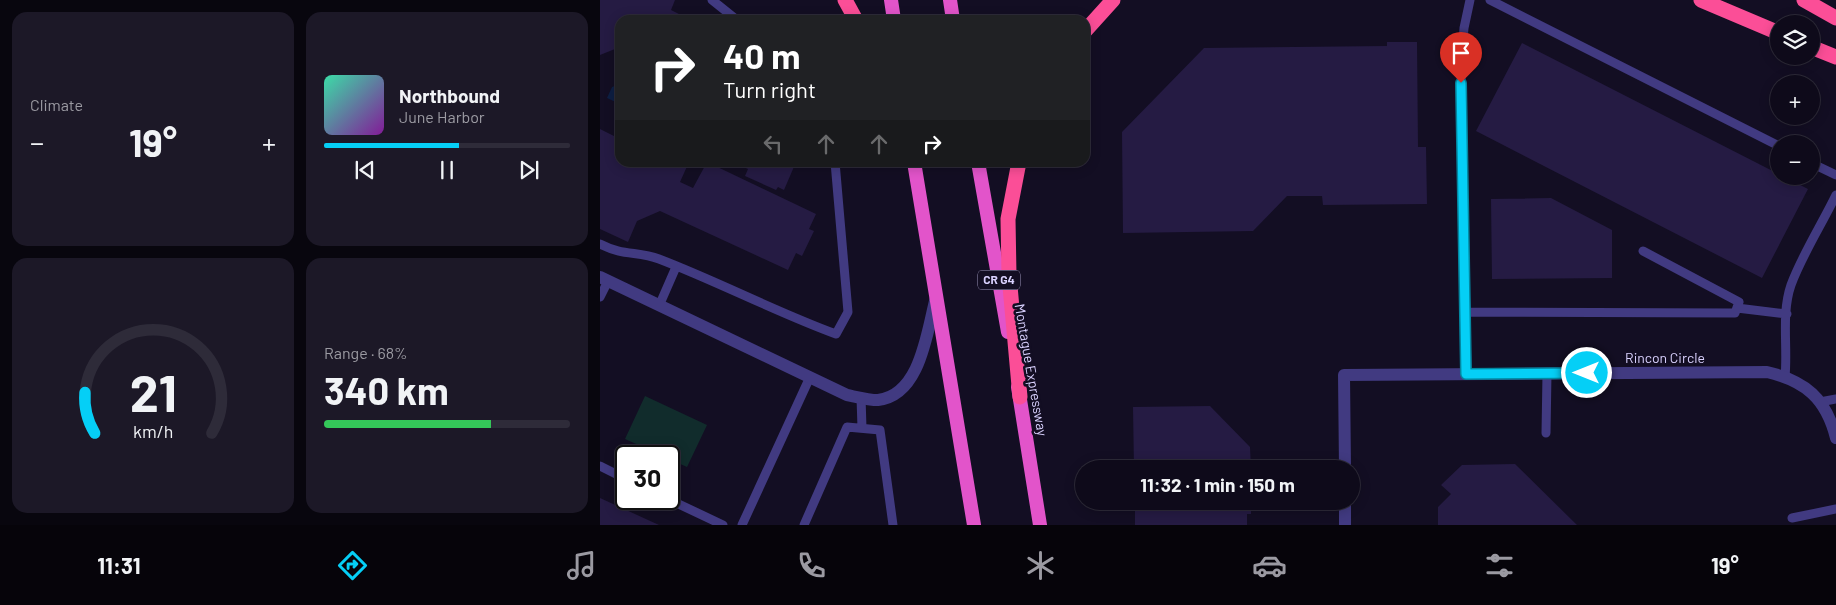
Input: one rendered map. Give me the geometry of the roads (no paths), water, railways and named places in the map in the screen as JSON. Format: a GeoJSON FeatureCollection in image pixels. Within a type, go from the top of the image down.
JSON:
{"type":"FeatureCollection","features":[{"type":"Feature","properties":{"kind":"highway"},"geometry":{"type":"LineString","coordinates":[[845,0],[853,15]]}},
{"type":"Feature","properties":{"kind":"highway"},"geometry":{"type":"LineString","coordinates":[[891,0],[893,15]]}},
{"type":"Feature","properties":{"kind":"highway"},"geometry":{"type":"LineString","coordinates":[[950,0],[952,15]]}},
{"type":"Feature","properties":{"kind":"highway"},"geometry":{"type":"LineString","coordinates":[[1090,25],[1113,0]]}},
{"type":"Feature","properties":{"kind":"highway"},"geometry":{"type":"LineString","coordinates":[[1700,0],[1770,29]]}},
{"type":"Feature","properties":{"kind":"highway"},"geometry":{"type":"LineString","coordinates":[[1804,0],[1836,18]]}},
{"type":"Feature","properties":{"kind":"highway"},"geometry":{"type":"LineString","coordinates":[[1820,51],[1836,57]]}},
{"type":"Feature","properties":{"kind":"highway"},"geometry":{"type":"LineString","coordinates":[[915,167],[974,525]]}},
{"type":"Feature","properties":{"kind":"highway","name":"Montague Expressway"},"geometry":{"type":"LineString","coordinates":[[979,167],[1020,397],[1040,525]]}},
{"type":"Feature","properties":{"kind":"highway"},"geometry":{"type":"LineString","coordinates":[[1018,167],[1008,228],[1009,275],[1020,397]]}},
{"type":"Feature","properties":{"kind":"street"},"geometry":{"type":"LineString","coordinates":[[604,279],[847,395],[878,400],[901,392],[916,370],[937,292]]}},
{"type":"Feature","properties":{"kind":"street","name":"Rincon Circle"},"geometry":{"type":"LineString","coordinates":[[1345,460],[1344,376],[1767,372],[1785,377],[1813,393],[1832,423],[1836,438]]}},
{"type":"Feature","properties":{"kind":"street"},"geometry":{"type":"LineString","coordinates":[[1345,510],[1346,525]]}},
{"type":"Feature","properties":{"kind":"lane"},"geometry":{"type":"LineString","coordinates":[[712,0],[731,15]]}},
{"type":"Feature","properties":{"kind":"lane"},"geometry":{"type":"LineString","coordinates":[[1466,374],[1461,64],[1464,28],[1470,0]]}},
{"type":"Feature","properties":{"kind":"lane"},"geometry":{"type":"LineString","coordinates":[[1490,0],[1770,141]]}},
{"type":"Feature","properties":{"kind":"lane"},"geometry":{"type":"LineString","coordinates":[[600,244],[616,252],[657,258],[790,317],[836,334],[848,312],[835,167]]}},
{"type":"Feature","properties":{"kind":"lane"},"geometry":{"type":"LineString","coordinates":[[1820,167],[1836,175]]}},
{"type":"Feature","properties":{"kind":"lane"},"geometry":{"type":"LineString","coordinates":[[1785,377],[1787,357],[1784,336],[1791,286],[1836,195]]}},
{"type":"Feature","properties":{"kind":"lane"},"geometry":{"type":"LineString","coordinates":[[1465,312],[1735,313],[1739,302],[1643,251]]}},
{"type":"Feature","properties":{"kind":"lane"},"geometry":{"type":"LineString","coordinates":[[659,306],[676,267]]}},
{"type":"Feature","properties":{"kind":"lane"},"geometry":{"type":"LineString","coordinates":[[600,297],[604,279]]}},
{"type":"Feature","properties":{"kind":"lane"},"geometry":{"type":"LineString","coordinates":[[1737,308],[1787,314]]}},
{"type":"Feature","properties":{"kind":"lane"},"geometry":{"type":"LineString","coordinates":[[1546,433],[1547,374]]}},
{"type":"Feature","properties":{"kind":"lane"},"geometry":{"type":"LineString","coordinates":[[742,525],[810,377]]}},
{"type":"Feature","properties":{"kind":"lane"},"geometry":{"type":"LineString","coordinates":[[862,397],[862,428]]}},
{"type":"Feature","properties":{"kind":"lane"},"geometry":{"type":"LineString","coordinates":[[1820,402],[1836,399]]}},
{"type":"Feature","properties":{"kind":"lane"},"geometry":{"type":"LineString","coordinates":[[804,525],[847,427],[880,430],[893,525]]}},
{"type":"Feature","properties":{"kind":"lane"},"geometry":{"type":"LineString","coordinates":[[600,466],[615,474]]}},
{"type":"Feature","properties":{"kind":"lane"},"geometry":{"type":"LineString","coordinates":[[680,505],[723,525]]}},
{"type":"Feature","properties":{"kind":"lane"},"geometry":{"type":"LineString","coordinates":[[1792,518],[1836,509]]}},
{"type":"Feature","properties":{"kind":"water"},"geometry":{"type":"Polygon","coordinates":[[[615,86],[615,102],[607,98],[612,87],[615,86]]]}}]}
